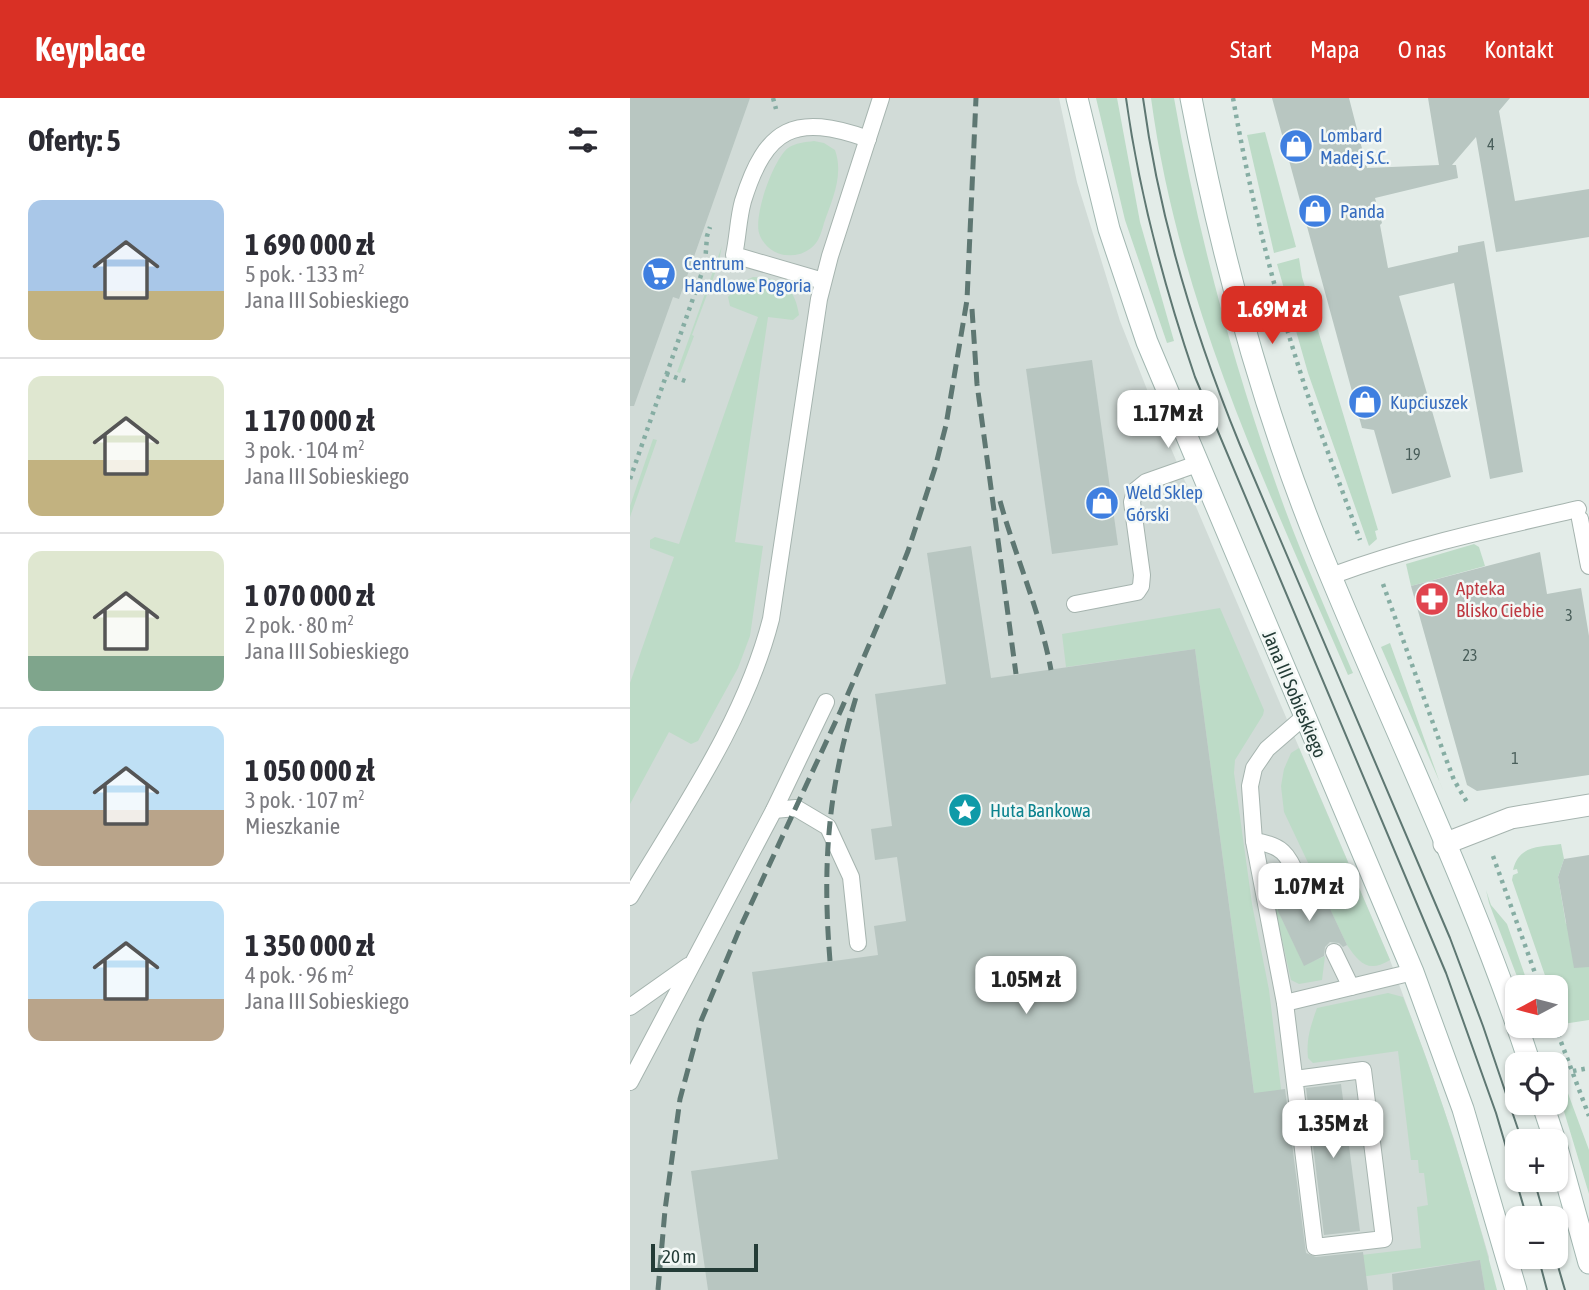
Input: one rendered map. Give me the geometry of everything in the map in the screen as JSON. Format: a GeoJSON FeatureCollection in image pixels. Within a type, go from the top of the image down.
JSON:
{"type":"FeatureCollection","features":[{"type":"Feature","properties":{"kind":"main road","name":"Jana III Sobieskiego"},"geometry":{"type":"LineString","coordinates":[[1077,98],[1091,163],[1127,286],[1157,370],[1413,972],[1463,1109],[1516,1290]]}},
{"type":"Feature","properties":{"kind":"main road"},"geometry":{"type":"LineString","coordinates":[[1192,98],[1220,234],[1252,351],[1286,457],[1331,576],[1485,942],[1526,1052]]}},
{"type":"Feature","properties":{"kind":"main road"},"geometry":{"type":"LineString","coordinates":[[1444,844],[1511,818],[1589,805]]}},
{"type":"Feature","properties":{"kind":"main road"},"geometry":{"type":"LineString","coordinates":[[1568,1188],[1589,1263]]}},
{"type":"Feature","properties":{"kind":"lane"},"geometry":{"type":"LineString","coordinates":[[630,897],[714,755],[749,687],[762,655],[771,619],[811,341],[823,281],[881,98]]}},
{"type":"Feature","properties":{"kind":"lane"},"geometry":{"type":"LineString","coordinates":[[823,281],[734,255],[743,203],[759,160],[773,140],[788,132],[820,126],[841,129],[868,139]]}},
{"type":"Feature","properties":{"kind":"lane"},"geometry":{"type":"LineString","coordinates":[[1075,604],[1137,592],[1141,586],[1142,575],[1132,502],[1135,491],[1146,482],[1197,464]]}},
{"type":"Feature","properties":{"kind":"lane"},"geometry":{"type":"LineString","coordinates":[[1331,576],[1450,538],[1579,514],[1589,566]]}},
{"type":"Feature","properties":{"kind":"lane"},"geometry":{"type":"LineString","coordinates":[[630,1082],[774,810],[826,702]]}},
{"type":"Feature","properties":{"kind":"lane"},"geometry":{"type":"LineString","coordinates":[[1295,1079],[1363,1070],[1384,1239],[1315,1247],[1285,1003],[1254,841],[1250,786],[1254,768],[1267,748],[1305,716]]}},
{"type":"Feature","properties":{"kind":"lane"},"geometry":{"type":"LineString","coordinates":[[774,810],[796,808],[828,827],[851,877],[858,943]]}},
{"type":"Feature","properties":{"kind":"lane"},"geometry":{"type":"LineString","coordinates":[[1254,841],[1271,844],[1283,850],[1302,886]]}},
{"type":"Feature","properties":{"kind":"lane"},"geometry":{"type":"LineString","coordinates":[[1334,952],[1351,988]]}},
{"type":"Feature","properties":{"kind":"lane"},"geometry":{"type":"LineString","coordinates":[[630,1007],[691,964]]}},
{"type":"Feature","properties":{"kind":"lane"},"geometry":{"type":"LineString","coordinates":[[1285,1003],[1413,972]]}},
{"type":"Feature","properties":{"kind":"path"},"geometry":{"type":"LineString","coordinates":[[773,98],[776,108]]}},
{"type":"Feature","properties":{"kind":"path"},"geometry":{"type":"LineString","coordinates":[[1233,98],[1254,202],[1299,369],[1362,544],[1375,560],[1454,780],[1468,805]]}},
{"type":"Feature","properties":{"kind":"path"},"geometry":{"type":"LineString","coordinates":[[630,479],[705,264],[707,236]]}},
{"type":"Feature","properties":{"kind":"path"},"geometry":{"type":"LineString","coordinates":[[666,374],[688,382]]}},
{"type":"Feature","properties":{"kind":"path"},"geometry":{"type":"LineString","coordinates":[[1493,856],[1536,975]]}},
{"type":"Feature","properties":{"kind":"path"},"geometry":{"type":"LineString","coordinates":[[1560,1038],[1589,1116]]}},
{"type":"Feature","properties":{"kind":"path"},"geometry":{"type":"LineString","coordinates":[[1572,1071],[1589,1068]]}},
{"type":"Feature","properties":{"kind":"shaded area"},"geometry":{"type":"Polygon","coordinates":[[[630,98],[1059,98],[1077,182],[1120,321],[1161,425],[1390,960],[1427,1060],[1489,1257],[1485,1290],[630,1290],[630,98]]]}},
{"type":"Feature","properties":{"kind":"green space"},"geometry":{"type":"Polygon","coordinates":[[[1096,98],[1117,98],[1140,222],[1174,341],[1167,343],[1125,220],[1096,98]]]}},
{"type":"Feature","properties":{"kind":"green space"},"geometry":{"type":"Polygon","coordinates":[[[1151,98],[1174,98],[1193,197],[1245,391],[1294,534],[1353,673],[1348,675],[1257,464],[1204,321],[1182,249],[1164,174],[1151,98]]]}},
{"type":"Feature","properties":{"kind":"green space"},"geometry":{"type":"Polygon","coordinates":[[[1265,132],[1296,247],[1274,253],[1247,135],[1265,132]]]}},
{"type":"Feature","properties":{"kind":"green space"},"geometry":{"type":"Polygon","coordinates":[[[814,141],[824,143],[835,150],[838,169],[836,187],[816,243],[801,253],[784,255],[769,248],[759,233],[762,201],[782,154],[794,145],[814,141]]]}},
{"type":"Feature","properties":{"kind":"green space"},"geometry":{"type":"Polygon","coordinates":[[[722,246],[718,265],[692,335],[694,336],[680,373],[677,372],[722,246]]]}},
{"type":"Feature","properties":{"kind":"green space"},"geometry":{"type":"Polygon","coordinates":[[[1299,258],[1302,277],[1378,530],[1375,531],[1377,539],[1369,546],[1308,373],[1277,264],[1299,258]]]}},
{"type":"Feature","properties":{"kind":"green space"},"geometry":{"type":"Polygon","coordinates":[[[753,277],[771,279],[785,286],[794,297],[799,315],[793,320],[768,317],[735,542],[763,546],[750,636],[738,668],[698,741],[691,744],[669,732],[630,804],[630,683],[674,557],[650,548],[650,540],[655,537],[679,544],[758,317],[730,306],[728,297],[740,283],[753,277]]]}},
{"type":"Feature","properties":{"kind":"green space"},"geometry":{"type":"Polygon","coordinates":[[[653,439],[657,440],[630,517],[630,506],[653,439]]]}},
{"type":"Feature","properties":{"kind":"green space"},"geometry":{"type":"Polygon","coordinates":[[[1474,544],[1479,547],[1485,566],[1411,586],[1406,564],[1474,544]]]}},
{"type":"Feature","properties":{"kind":"green space"},"geometry":{"type":"Polygon","coordinates":[[[1220,608],[1264,710],[1235,760],[1234,773],[1252,904],[1269,990],[1302,1262],[1421,1248],[1417,1207],[1428,1205],[1424,1173],[1419,1173],[1418,1160],[1411,1160],[1398,1051],[1313,1063],[1308,1058],[1308,1038],[1317,1008],[1388,993],[1403,997],[1417,1033],[1454,1142],[1497,1290],[1485,1290],[1480,1260],[1283,1288],[1195,649],[1066,667],[1062,634],[1220,608]]]}},
{"type":"Feature","properties":{"kind":"green space"},"geometry":{"type":"Polygon","coordinates":[[[1390,643],[1440,782],[1381,647],[1390,643]]]}},
{"type":"Feature","properties":{"kind":"green space"},"geometry":{"type":"Polygon","coordinates":[[[1299,748],[1390,960],[1382,964],[1370,966],[1361,962],[1347,945],[1284,812],[1281,786],[1284,769],[1291,753],[1299,748]]]}},
{"type":"Feature","properties":{"kind":"green space"},"geometry":{"type":"Polygon","coordinates":[[[1561,844],[1564,859],[1558,877],[1566,924],[1589,920],[1589,1020],[1568,1023],[1568,975],[1545,975],[1512,880],[1513,875],[1518,873],[1517,869],[1513,870],[1520,856],[1538,847],[1561,844]]]}},
{"type":"Feature","properties":{"kind":"green space"},"geometry":{"type":"Polygon","coordinates":[[[1486,890],[1491,905],[1507,924],[1525,975],[1516,975],[1489,903],[1486,890]]]}},
{"type":"Feature","properties":{"kind":"green space"},"geometry":{"type":"Polygon","coordinates":[[[1273,900],[1304,965],[1325,956],[1322,980],[1299,984],[1291,980],[1273,900]]]}},
{"type":"Feature","properties":{"kind":"green space"},"geometry":{"type":"Polygon","coordinates":[[[1568,1093],[1589,1150],[1589,1194],[1565,1115],[1568,1115],[1568,1093]]]}},
{"type":"Feature","properties":{"kind":"building","name":"Centrum Handlowe Pogoria"},"geometry":{"type":"Polygon","coordinates":[[[630,98],[750,98],[679,299],[673,297],[634,406],[630,406],[630,98]]]}},
{"type":"Feature","properties":{"kind":"building"},"geometry":{"type":"Polygon","coordinates":[[[1272,98],[1349,98],[1367,168],[1439,165],[1428,98],[1510,98],[1499,111],[1515,201],[1589,189],[1589,237],[1496,252],[1476,137],[1452,165],[1456,165],[1458,178],[1375,198],[1382,223],[1380,225],[1388,268],[1458,252],[1458,246],[1484,241],[1523,472],[1490,479],[1454,283],[1399,296],[1451,477],[1392,494],[1374,430],[1362,428],[1272,98]]]}},
{"type":"Feature","properties":{"kind":"building"},"geometry":{"type":"Polygon","coordinates":[[[1092,360],[1118,545],[1052,554],[1026,369],[1092,360]]]}},
{"type":"Feature","properties":{"kind":"building"},"geometry":{"type":"Polygon","coordinates":[[[971,546],[991,678],[1195,649],[1254,1093],[1285,1089],[1306,1253],[1316,1257],[1363,1252],[1368,1290],[708,1290],[691,1171],[778,1159],[752,972],[878,955],[874,926],[906,921],[897,857],[875,860],[871,829],[892,826],[875,694],[946,684],[927,553],[971,546]]]}},
{"type":"Feature","properties":{"kind":"building"},"geometry":{"type":"Polygon","coordinates":[[[1540,552],[1547,594],[1581,588],[1589,636],[1589,775],[1477,791],[1467,785],[1411,586],[1540,552]]]}},
{"type":"Feature","properties":{"kind":"building"},"geometry":{"type":"Polygon","coordinates":[[[1589,855],[1589,967],[1574,968],[1558,877],[1564,859],[1589,855]]]}},
{"type":"Feature","properties":{"kind":"building"},"geometry":{"type":"Polygon","coordinates":[[[1316,879],[1347,945],[1343,947],[1339,943],[1330,942],[1325,947],[1324,956],[1304,966],[1278,911],[1276,898],[1293,891],[1297,895],[1306,896],[1316,879]]]}},
{"type":"Feature","properties":{"kind":"building"},"geometry":{"type":"Polygon","coordinates":[[[1341,1084],[1360,1231],[1324,1235],[1306,1088],[1341,1084]]]}},
{"type":"Feature","properties":{"kind":"building"},"geometry":{"type":"Polygon","coordinates":[[[1480,1260],[1485,1290],[1393,1290],[1392,1274],[1480,1260]]]}},
{"type":"Feature","properties":{"kind":"tram line"},"geometry":{"type":"LineString","coordinates":[[1126,98],[1131,134],[1154,239],[1195,377],[1446,973],[1496,1113],[1523,1206]]}},
{"type":"Feature","properties":{"kind":"tram line"},"geometry":{"type":"LineString","coordinates":[[1143,98],[1158,187],[1180,274],[1223,403],[1450,938],[1518,1129]]}},
{"type":"Feature","properties":{"kind":"tram line"},"geometry":{"type":"LineString","coordinates":[[1537,1192],[1542,1206]]}},
{"type":"Feature","properties":{"kind":"tram line"},"geometry":{"type":"LineString","coordinates":[[1541,1269],[1547,1290]]}},
{"type":"Feature","properties":{"kind":"tram line"},"geometry":{"type":"LineString","coordinates":[[1559,1269],[1565,1290]]}},
{"type":"Feature","properties":{"kind":"railway"},"geometry":{"type":"LineString","coordinates":[[658,1290],[665,1210],[680,1099],[701,1021],[740,928],[841,710],[888,601],[908,551],[935,468],[946,425],[967,300],[976,98]]}},
{"type":"Feature","properties":{"kind":"railway"},"geometry":{"type":"LineString","coordinates":[[972,309],[977,384],[1016,674]]}},
{"type":"Feature","properties":{"kind":"railway"},"geometry":{"type":"LineString","coordinates":[[1000,501],[1041,627],[1051,670]]}},
{"type":"Feature","properties":{"kind":"railway"},"geometry":{"type":"LineString","coordinates":[[830,961],[827,891],[830,826],[839,762],[857,694]]}},
{"type":"Feature","properties":{"kind":"place","name":"Lombard Madej S.C."},"geometry":{"type":"Point","coordinates":[1296,146]}},
{"type":"Feature","properties":{"kind":"place","name":"Panda"},"geometry":{"type":"Point","coordinates":[1315,211]}},
{"type":"Feature","properties":{"kind":"place","name":"Centrum Handlowe Pogoria"},"geometry":{"type":"Point","coordinates":[659,274]}},
{"type":"Feature","properties":{"kind":"place","name":"Kupciuszek"},"geometry":{"type":"Point","coordinates":[1365,402]}},
{"type":"Feature","properties":{"kind":"place","name":"Weld Sklep Górski"},"geometry":{"type":"Point","coordinates":[1102,503]}},
{"type":"Feature","properties":{"kind":"place","name":"Apteka Blisko Ciebie"},"geometry":{"type":"Point","coordinates":[1432,599]}},
{"type":"Feature","properties":{"kind":"place","name":"Huta Bankowa"},"geometry":{"type":"Point","coordinates":[965,810]}}]}
